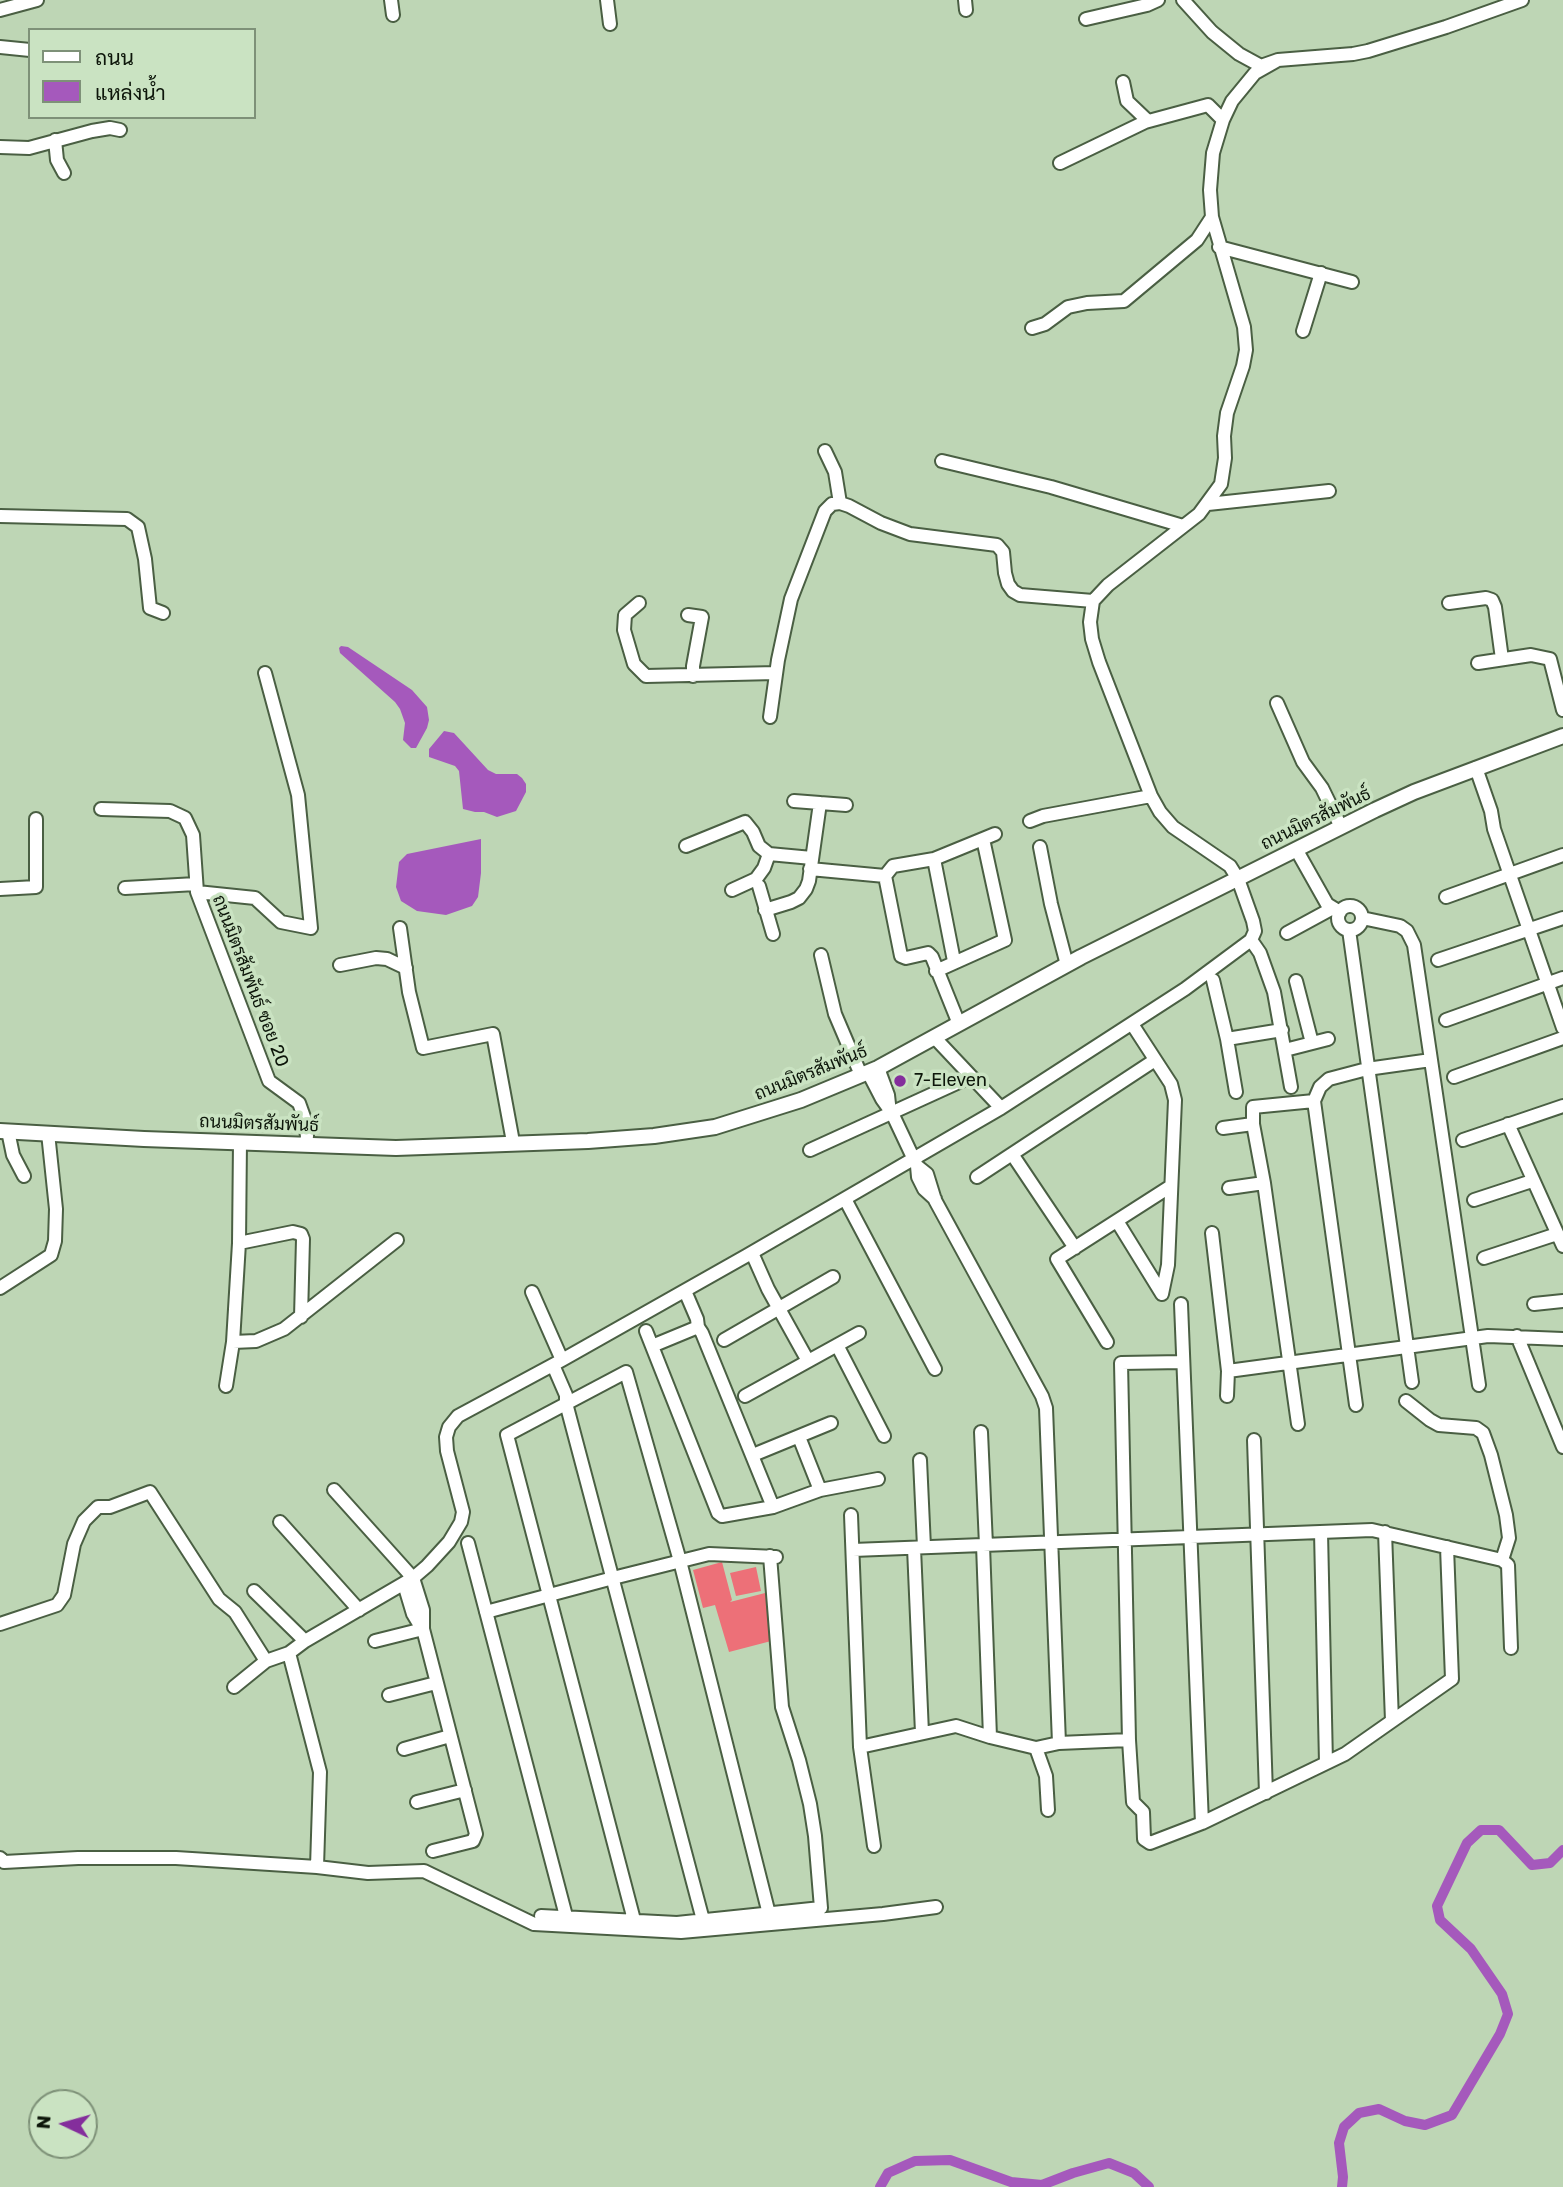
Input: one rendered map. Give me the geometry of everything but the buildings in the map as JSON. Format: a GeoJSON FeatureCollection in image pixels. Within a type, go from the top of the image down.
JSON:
{"type":"FeatureCollection","features":[{"type":"Feature","properties":{"kind":"street"},"geometry":{"type":"LineString","coordinates":[[0,10],[37,0]]}},
{"type":"Feature","properties":{"kind":"street"},"geometry":{"type":"LineString","coordinates":[[391,0],[393,15]]}},
{"type":"Feature","properties":{"kind":"street"},"geometry":{"type":"LineString","coordinates":[[607,0],[610,24]]}},
{"type":"Feature","properties":{"kind":"street"},"geometry":{"type":"LineString","coordinates":[[1086,19],[1158,0]]}},
{"type":"Feature","properties":{"kind":"street"},"geometry":{"type":"LineString","coordinates":[[1183,0],[1212,32],[1238,54],[1261,66],[1278,60],[1368,51],[1522,0]]}},
{"type":"Feature","properties":{"kind":"street"},"geometry":{"type":"LineString","coordinates":[[0,47],[28,50]]}},
{"type":"Feature","properties":{"kind":"street"},"geometry":{"type":"LineString","coordinates":[[234,1686],[266,1661],[289,1653],[304,1641],[409,1581],[449,1542],[461,1522],[463,1512],[447,1451],[446,1437],[449,1427],[458,1416],[845,1199],[915,1163],[1185,989],[1251,940],[1255,931],[1253,922],[1238,879],[1230,866],[1173,827],[1151,796],[1092,639],[1090,622],[1093,601],[1108,585],[1208,504],[1221,484],[1227,413],[1246,350],[1244,327],[1212,217],[1210,190],[1213,153],[1232,100],[1255,73],[1278,60]]}},
{"type":"Feature","properties":{"kind":"street"},"geometry":{"type":"LineString","coordinates":[[1124,82],[1127,101],[1148,121]]}},
{"type":"Feature","properties":{"kind":"street"},"geometry":{"type":"LineString","coordinates":[[1060,163],[1148,121],[1208,105],[1223,120]]}},
{"type":"Feature","properties":{"kind":"street"},"geometry":{"type":"LineString","coordinates":[[0,148],[29,148],[114,125]]}},
{"type":"Feature","properties":{"kind":"street"},"geometry":{"type":"LineString","coordinates":[[55,140],[57,160],[64,173]]}},
{"type":"Feature","properties":{"kind":"street"},"geometry":{"type":"LineString","coordinates":[[1032,328],[1045,324],[1068,307],[1124,301],[1197,240],[1212,217]]}},
{"type":"Feature","properties":{"kind":"street"},"geometry":{"type":"LineString","coordinates":[[1219,247],[1352,282]]}},
{"type":"Feature","properties":{"kind":"street"},"geometry":{"type":"LineString","coordinates":[[1303,331],[1321,272]]}},
{"type":"Feature","properties":{"kind":"street"},"geometry":{"type":"LineString","coordinates":[[825,451],[835,472],[840,503]]}},
{"type":"Feature","properties":{"kind":"street"},"geometry":{"type":"LineString","coordinates":[[942,461],[1051,487],[1183,526]]}},
{"type":"Feature","properties":{"kind":"street"},"geometry":{"type":"LineString","coordinates":[[1208,504],[1329,491]]}},
{"type":"Feature","properties":{"kind":"street"},"geometry":{"type":"LineString","coordinates":[[770,718],[791,598],[825,511],[832,504],[840,503],[898,530],[962,542],[997,545],[1003,552],[1008,584],[1020,595],[1093,601]]}},
{"type":"Feature","properties":{"kind":"street"},"geometry":{"type":"LineString","coordinates":[[0,516],[127,519],[138,527],[145,559],[150,608],[163,612]]}},
{"type":"Feature","properties":{"kind":"street"},"geometry":{"type":"LineString","coordinates":[[1450,603],[1486,598],[1492,600],[1502,659]]}},
{"type":"Feature","properties":{"kind":"street"},"geometry":{"type":"LineString","coordinates":[[639,603],[629,610],[624,620],[627,647],[634,664],[646,676],[776,674]]}},
{"type":"Feature","properties":{"kind":"street"},"geometry":{"type":"LineString","coordinates":[[688,615],[702,617],[693,676]]}},
{"type":"Feature","properties":{"kind":"street"},"geometry":{"type":"LineString","coordinates":[[1478,663],[1531,655],[1550,659],[1563,710]]}},
{"type":"Feature","properties":{"kind":"street"},"geometry":{"type":"LineString","coordinates":[[125,888],[197,888],[255,898],[281,922],[312,928],[298,795],[265,673]]}},
{"type":"Feature","properties":{"kind":"street"},"geometry":{"type":"LineString","coordinates":[[1277,704],[1303,762],[1322,788],[1341,827]]}},
{"type":"Feature","properties":{"kind":"street","name":"ถนนมิตรสัมพันธ์"},"geometry":{"type":"LineString","coordinates":[[4,1131],[396,1148],[588,1141],[715,1128],[869,1072],[1067,965],[1299,847],[1414,792],[1563,736]]}},
{"type":"Feature","properties":{"kind":"street"},"geometry":{"type":"LineString","coordinates":[[1472,769],[1491,811],[1494,829],[1563,1028]]}},
{"type":"Feature","properties":{"kind":"street"},"geometry":{"type":"LineString","coordinates":[[1030,821],[1043,816],[1151,796]]}},
{"type":"Feature","properties":{"kind":"street"},"geometry":{"type":"LineString","coordinates":[[794,801],[846,805]]}},
{"type":"Feature","properties":{"kind":"street"},"geometry":{"type":"LineString","coordinates":[[765,910],[799,898],[806,889],[820,803]]}},
{"type":"Feature","properties":{"kind":"street","name":"ถนนมิตรสัมพันธ์ ซอย 20"},"geometry":{"type":"LineString","coordinates":[[101,810],[170,811],[185,818],[193,835],[197,888],[269,1081],[299,1103],[306,1144]]}},
{"type":"Feature","properties":{"kind":"street"},"geometry":{"type":"LineString","coordinates":[[0,889],[36,887],[36,819]]}},
{"type":"Feature","properties":{"kind":"street"},"geometry":{"type":"LineString","coordinates":[[686,846],[745,822],[759,846],[769,854],[885,876]]}},
{"type":"Feature","properties":{"kind":"street"},"geometry":{"type":"LineString","coordinates":[[936,971],[1005,940],[989,837],[934,859],[893,866],[885,876],[901,956],[906,958],[928,953],[932,957],[936,971],[959,1024]]}},
{"type":"Feature","properties":{"kind":"street"},"geometry":{"type":"LineString","coordinates":[[1040,847],[1067,965]]}},
{"type":"Feature","properties":{"kind":"street"},"geometry":{"type":"LineString","coordinates":[[1299,847],[1332,901],[1339,923],[1349,930],[1412,1382]]}},
{"type":"Feature","properties":{"kind":"street"},"geometry":{"type":"LineString","coordinates":[[732,890],[756,879],[769,854]]}},
{"type":"Feature","properties":{"kind":"street"},"geometry":{"type":"LineString","coordinates":[[1446,897],[1563,855]]}},
{"type":"Feature","properties":{"kind":"street"},"geometry":{"type":"LineString","coordinates":[[934,859],[954,961]]}},
{"type":"Feature","properties":{"kind":"street"},"geometry":{"type":"LineString","coordinates":[[759,886],[773,934]]}},
{"type":"Feature","properties":{"kind":"street"},"geometry":{"type":"LineString","coordinates":[[1286,933],[1346,906],[1354,906],[1360,911],[1362,918],[1360,926],[1349,930]]}},
{"type":"Feature","properties":{"kind":"street"},"geometry":{"type":"LineString","coordinates":[[1362,918],[1400,926],[1412,937],[1479,1385]]}},
{"type":"Feature","properties":{"kind":"street"},"geometry":{"type":"LineString","coordinates":[[1438,960],[1563,918]]}},
{"type":"Feature","properties":{"kind":"street"},"geometry":{"type":"LineString","coordinates":[[400,928],[423,1048],[493,1034],[513,1142]]}},
{"type":"Feature","properties":{"kind":"street"},"geometry":{"type":"LineString","coordinates":[[1251,940],[1274,992],[1291,1087]]}},
{"type":"Feature","properties":{"kind":"street"},"geometry":{"type":"LineString","coordinates":[[821,955],[835,1014],[869,1072],[888,1095],[891,1110],[924,1189],[935,1200],[1042,1396],[1046,1408],[1059,1743]]}},
{"type":"Feature","properties":{"kind":"street"},"geometry":{"type":"LineString","coordinates":[[340,965],[376,958],[387,959],[406,968]]}},
{"type":"Feature","properties":{"kind":"street"},"geometry":{"type":"LineString","coordinates":[[1446,1020],[1563,978]]}},
{"type":"Feature","properties":{"kind":"street"},"geometry":{"type":"LineString","coordinates":[[1213,980],[1237,1092]]}},
{"type":"Feature","properties":{"kind":"street"},"geometry":{"type":"LineString","coordinates":[[1296,981],[1312,1043]]}},
{"type":"Feature","properties":{"kind":"street"},"geometry":{"type":"LineString","coordinates":[[1116,1220],[1162,1294],[1168,1265],[1175,1100],[1171,1084],[1132,1024]]}},
{"type":"Feature","properties":{"kind":"street"},"geometry":{"type":"LineString","coordinates":[[1227,1040],[1282,1030]]}},
{"type":"Feature","properties":{"kind":"street"},"geometry":{"type":"LineString","coordinates":[[935,1038],[1001,1108]]}},
{"type":"Feature","properties":{"kind":"street"},"geometry":{"type":"LineString","coordinates":[[1454,1077],[1563,1038]]}},
{"type":"Feature","properties":{"kind":"street"},"geometry":{"type":"LineString","coordinates":[[1285,1050],[1328,1039]]}},
{"type":"Feature","properties":{"kind":"street"},"geometry":{"type":"LineString","coordinates":[[977,1177],[1155,1060]]}},
{"type":"Feature","properties":{"kind":"street"},"geometry":{"type":"LineString","coordinates":[[1356,1405],[1314,1101],[1320,1087],[1329,1079],[1367,1069],[1430,1060]]}},
{"type":"Feature","properties":{"kind":"street"},"geometry":{"type":"LineString","coordinates":[[810,1150],[891,1110],[971,1077]]}},
{"type":"Feature","properties":{"kind":"street"},"geometry":{"type":"LineString","coordinates":[[1298,1424],[1264,1183],[1253,1124],[1253,1107],[1314,1101]]}},
{"type":"Feature","properties":{"kind":"street"},"geometry":{"type":"LineString","coordinates":[[1463,1140],[1563,1106]]}},
{"type":"Feature","properties":{"kind":"street"},"geometry":{"type":"LineString","coordinates":[[1223,1128],[1253,1124]]}},
{"type":"Feature","properties":{"kind":"street"},"geometry":{"type":"LineString","coordinates":[[1508,1124],[1563,1246]]}},
{"type":"Feature","properties":{"kind":"street"},"geometry":{"type":"LineString","coordinates":[[4,1131],[24,1176]]}},
{"type":"Feature","properties":{"kind":"street"},"geometry":{"type":"LineString","coordinates":[[0,1288],[51,1255],[55,1241],[55,1209],[48,1133]]}},
{"type":"Feature","properties":{"kind":"street"},"geometry":{"type":"LineString","coordinates":[[226,1386],[233,1342],[239,1243],[240,1142]]}},
{"type":"Feature","properties":{"kind":"street"},"geometry":{"type":"LineString","coordinates":[[1012,1154],[1075,1248]]}},
{"type":"Feature","properties":{"kind":"street"},"geometry":{"type":"LineString","coordinates":[[1475,1200],[1532,1181]]}},
{"type":"Feature","properties":{"kind":"street"},"geometry":{"type":"LineString","coordinates":[[1230,1188],[1264,1183]]}},
{"type":"Feature","properties":{"kind":"street"},"geometry":{"type":"LineString","coordinates":[[1107,1342],[1057,1259],[1171,1186]]}},
{"type":"Feature","properties":{"kind":"street"},"geometry":{"type":"LineString","coordinates":[[845,1199],[935,1369]]}},
{"type":"Feature","properties":{"kind":"street"},"geometry":{"type":"LineString","coordinates":[[239,1243],[293,1232],[301,1234],[301,1317]]}},
{"type":"Feature","properties":{"kind":"street"},"geometry":{"type":"LineString","coordinates":[[1212,1233],[1228,1371],[1227,1396]]}},
{"type":"Feature","properties":{"kind":"street"},"geometry":{"type":"LineString","coordinates":[[1484,1258],[1557,1234]]}},
{"type":"Feature","properties":{"kind":"street"},"geometry":{"type":"LineString","coordinates":[[233,1342],[261,1340],[284,1329],[397,1240]]}},
{"type":"Feature","properties":{"kind":"street"},"geometry":{"type":"LineString","coordinates":[[749,1254],[760,1280],[768,1289],[808,1361]]}},
{"type":"Feature","properties":{"kind":"street"},"geometry":{"type":"LineString","coordinates":[[724,1340],[833,1276]]}},
{"type":"Feature","properties":{"kind":"street"},"geometry":{"type":"LineString","coordinates":[[531,1292],[553,1365],[566,1395],[566,1404],[703,1920]]}},
{"type":"Feature","properties":{"kind":"street"},"geometry":{"type":"LineString","coordinates":[[683,1292],[697,1319],[773,1507]]}},
{"type":"Feature","properties":{"kind":"street"},"geometry":{"type":"LineString","coordinates":[[1534,1304],[1563,1301]]}},
{"type":"Feature","properties":{"kind":"street"},"geometry":{"type":"LineString","coordinates":[[1181,1304],[1202,1823]]}},
{"type":"Feature","properties":{"kind":"street"},"geometry":{"type":"LineString","coordinates":[[652,1346],[698,1327]]}},
{"type":"Feature","properties":{"kind":"street"},"geometry":{"type":"LineString","coordinates":[[646,1331],[718,1513],[722,1516],[773,1507],[820,1490],[878,1479]]}},
{"type":"Feature","properties":{"kind":"street"},"geometry":{"type":"LineString","coordinates":[[745,1396],[859,1332]]}},
{"type":"Feature","properties":{"kind":"street"},"geometry":{"type":"LineString","coordinates":[[1228,1371],[1489,1336],[1563,1339]]}},
{"type":"Feature","properties":{"kind":"street"},"geometry":{"type":"LineString","coordinates":[[1517,1336],[1563,1447]]}},
{"type":"Feature","properties":{"kind":"street"},"geometry":{"type":"LineString","coordinates":[[837,1345],[884,1436]]}},
{"type":"Feature","properties":{"kind":"street"},"geometry":{"type":"LineString","coordinates":[[1183,1362],[1121,1363],[1129,1740],[1133,1802],[1143,1812],[1144,1839],[1150,1843],[1202,1823],[1345,1754],[1452,1679],[1447,1547]]}},
{"type":"Feature","properties":{"kind":"street"},"geometry":{"type":"LineString","coordinates":[[634,1920],[507,1435],[626,1371],[680,1561],[769,1914]]}},
{"type":"Feature","properties":{"kind":"street"},"geometry":{"type":"LineString","coordinates":[[1406,1401],[1438,1424],[1476,1428],[1483,1433],[1506,1515],[1509,1538],[1502,1560]]}},
{"type":"Feature","properties":{"kind":"street"},"geometry":{"type":"LineString","coordinates":[[753,1455],[831,1423]]}},
{"type":"Feature","properties":{"kind":"street"},"geometry":{"type":"LineString","coordinates":[[981,1432],[990,1737]]}},
{"type":"Feature","properties":{"kind":"street"},"geometry":{"type":"LineString","coordinates":[[799,1437],[820,1490]]}},
{"type":"Feature","properties":{"kind":"street"},"geometry":{"type":"LineString","coordinates":[[1254,1440],[1266,1793]]}},
{"type":"Feature","properties":{"kind":"street"},"geometry":{"type":"LineString","coordinates":[[920,1460],[922,1732]]}},
{"type":"Feature","properties":{"kind":"street"},"geometry":{"type":"LineString","coordinates":[[334,1490],[409,1581],[423,1610],[423,1629],[476,1834],[473,1841],[433,1851]]}},
{"type":"Feature","properties":{"kind":"street"},"geometry":{"type":"LineString","coordinates":[[0,1625],[57,1605],[64,1595],[74,1544],[84,1521],[98,1507],[110,1507],[150,1492],[219,1599],[235,1612],[266,1661]]}},
{"type":"Feature","properties":{"kind":"street"},"geometry":{"type":"LineString","coordinates":[[851,1515],[860,1747],[874,1846]]}},
{"type":"Feature","properties":{"kind":"street"},"geometry":{"type":"LineString","coordinates":[[280,1522],[359,1611]]}},
{"type":"Feature","properties":{"kind":"street"},"geometry":{"type":"LineString","coordinates":[[853,1550],[1372,1530],[1502,1560],[1508,1565],[1511,1648]]}},
{"type":"Feature","properties":{"kind":"street"},"geometry":{"type":"LineString","coordinates":[[1321,1532],[1326,1763]]}},
{"type":"Feature","properties":{"kind":"street"},"geometry":{"type":"LineString","coordinates":[[1385,1532],[1392,1721]]}},
{"type":"Feature","properties":{"kind":"street"},"geometry":{"type":"LineString","coordinates":[[468,1543],[566,1916]]}},
{"type":"Feature","properties":{"kind":"street"},"geometry":{"type":"LineString","coordinates":[[486,1612],[709,1554],[773,1557],[782,1707],[810,1804],[816,1836],[821,1908],[677,1923],[541,1916]]}},
{"type":"Feature","properties":{"kind":"street"},"geometry":{"type":"LineString","coordinates":[[254,1591],[304,1641]]}},
{"type":"Feature","properties":{"kind":"street"},"geometry":{"type":"LineString","coordinates":[[375,1641],[423,1629]]}},
{"type":"Feature","properties":{"kind":"street"},"geometry":{"type":"LineString","coordinates":[[289,1653],[320,1772],[317,1867]]}},
{"type":"Feature","properties":{"kind":"street"},"geometry":{"type":"LineString","coordinates":[[389,1695],[436,1683]]}},
{"type":"Feature","properties":{"kind":"street"},"geometry":{"type":"LineString","coordinates":[[860,1747],[956,1726],[1036,1748],[1059,1743],[1129,1740]]}},
{"type":"Feature","properties":{"kind":"street"},"geometry":{"type":"LineString","coordinates":[[404,1749],[450,1736]]}},
{"type":"Feature","properties":{"kind":"street"},"geometry":{"type":"LineString","coordinates":[[1036,1748],[1046,1776],[1048,1810]]}},
{"type":"Feature","properties":{"kind":"street"},"geometry":{"type":"LineString","coordinates":[[417,1802],[465,1790]]}},
{"type":"Feature","properties":{"kind":"street"},"geometry":{"type":"LineString","coordinates":[[0,1858],[4,1862],[78,1858],[176,1858],[369,1872],[424,1871],[534,1924],[681,1933],[936,1907]]}},
{"type":"Feature","properties":{"kind":"shaded area"},"geometry":{"type":"Polygon","coordinates":[[[722,1562],[732,1600],[730,1602],[769,1592],[775,1640],[729,1652],[715,1605],[703,1608],[693,1570],[722,1562]]]}},
{"type":"Feature","properties":{"kind":"shaded area"},"geometry":{"type":"Polygon","coordinates":[[[756,1567],[761,1591],[736,1596],[730,1573],[756,1567]]]}},
{"type":"Feature","properties":{"kind":"water"},"geometry":{"type":"Polygon","coordinates":[[[341,646],[348,647],[412,690],[427,707],[427,728],[416,748],[411,748],[403,740],[405,723],[395,702],[340,653],[341,646]]]}},
{"type":"Feature","properties":{"kind":"water"},"geometry":{"type":"Polygon","coordinates":[[[444,731],[454,733],[488,770],[496,774],[517,774],[522,778],[526,784],[526,792],[516,811],[497,817],[463,809],[459,771],[455,766],[429,757],[429,749],[444,731]]]}},
{"type":"Feature","properties":{"kind":"water"},"geometry":{"type":"Polygon","coordinates":[[[481,839],[478,897],[472,906],[446,915],[417,911],[401,901],[396,887],[399,862],[407,854],[481,839]]]}},
{"type":"Feature","properties":{"kind":"waterway"},"geometry":{"type":"LineString","coordinates":[[1342,2187],[1339,2143],[1344,2127],[1359,2113],[1379,2109],[1405,2121],[1425,2125],[1452,2115],[1500,2034],[1508,2014],[1502,1994],[1471,1949],[1440,1920],[1437,1906],[1467,1843],[1481,1830],[1499,1830],[1532,1865],[1550,1863],[1563,1850]]}},
{"type":"Feature","properties":{"kind":"waterway"},"geometry":{"type":"LineString","coordinates":[[880,2187],[888,2173],[915,2161],[950,2160],[1011,2182],[1042,2185],[1109,2163],[1134,2173],[1149,2187]]}},
{"type":"Feature","properties":{"kind":"place","name":"7-Eleven"},"geometry":{"type":"Point","coordinates":[900,1081]}}]}
